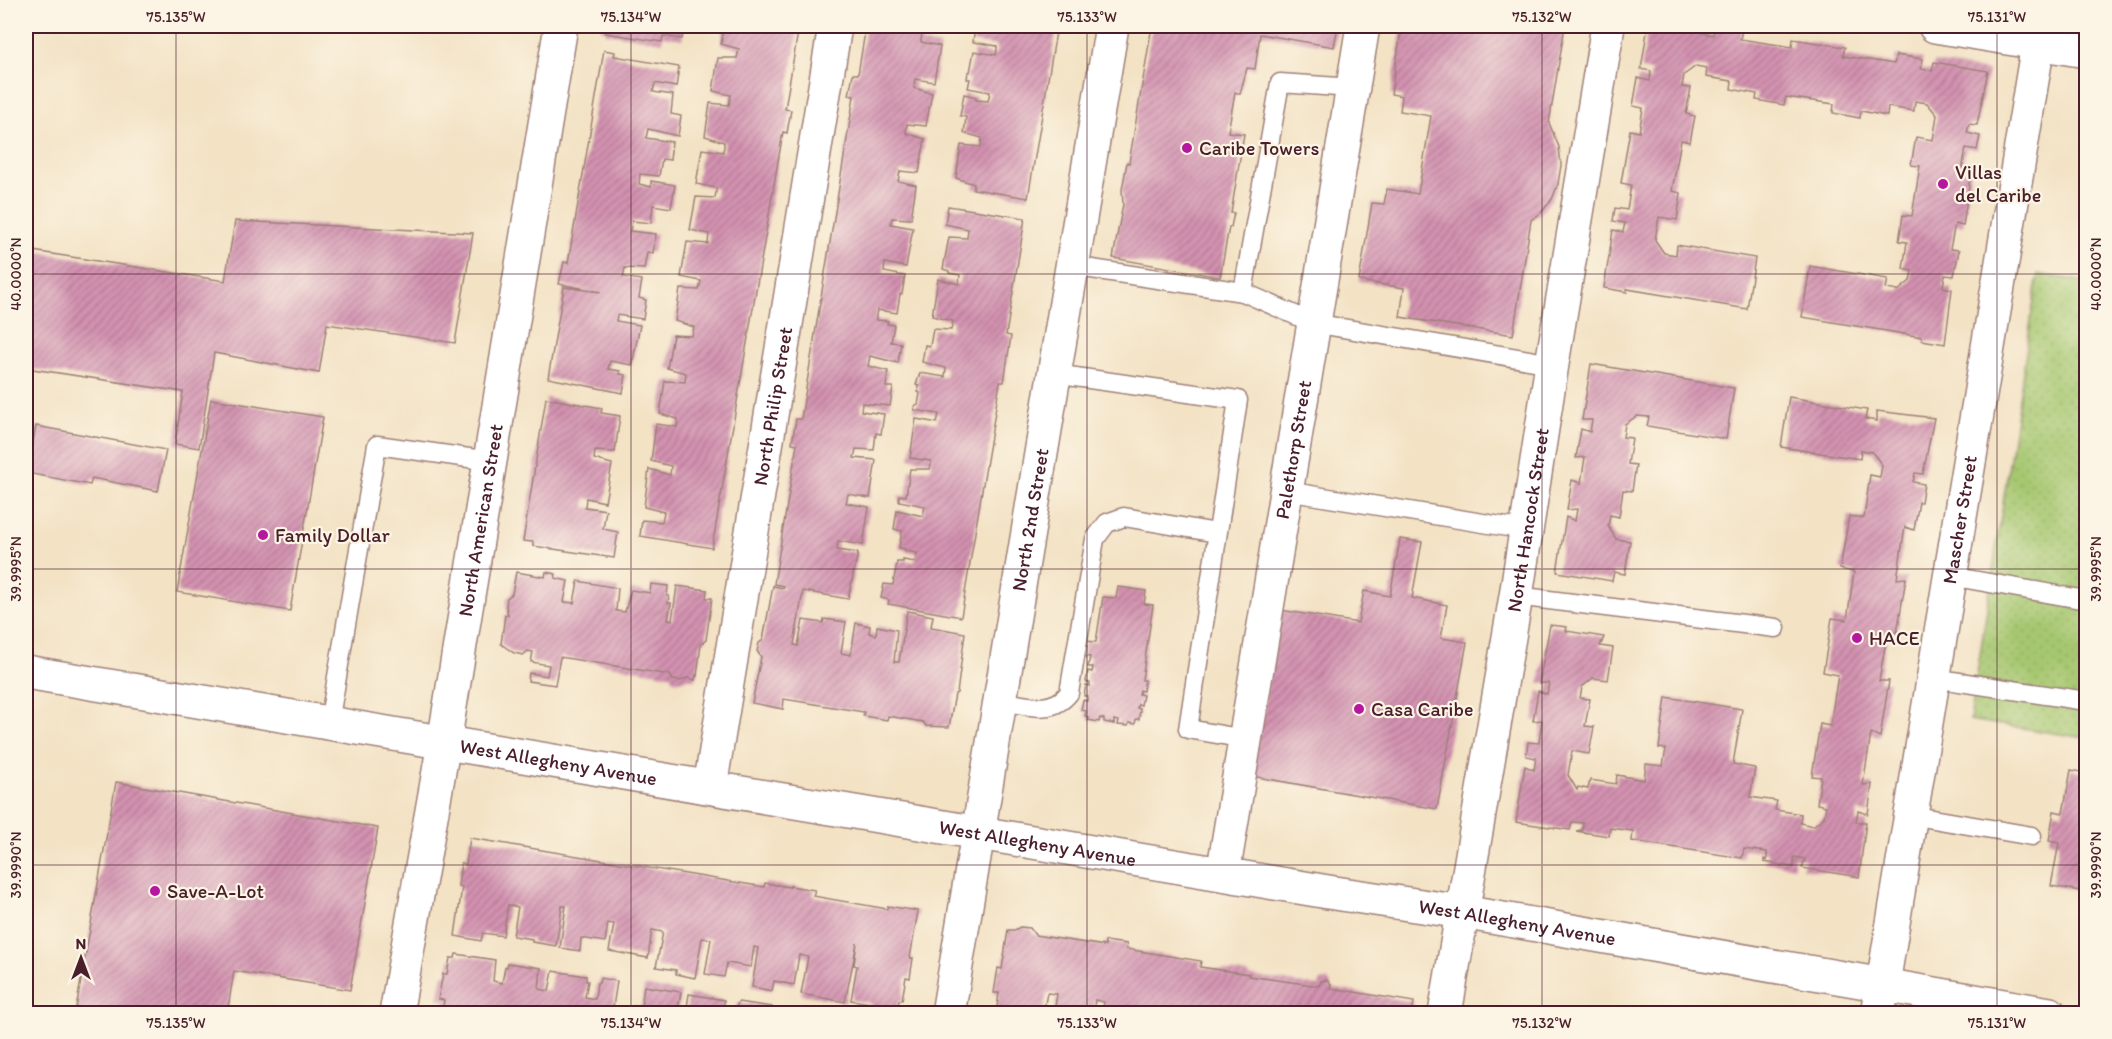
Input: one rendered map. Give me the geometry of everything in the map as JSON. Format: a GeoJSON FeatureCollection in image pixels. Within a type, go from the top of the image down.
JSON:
{"type":"FeatureCollection","features":[{"type":"Feature","properties":{"kind":"street","name":"North American Street"},"geometry":{"type":"LineString","coordinates":[[396,1014],[444,743],[561,26]]}},
{"type":"Feature","properties":{"kind":"street","name":"North Philip Street"},"geometry":{"type":"LineString","coordinates":[[710,787],[835,26]]}},
{"type":"Feature","properties":{"kind":"street","name":"North 2nd Street"},"geometry":{"type":"LineString","coordinates":[[948,1014],[1112,26]]}},
{"type":"Feature","properties":{"kind":"street","name":"Palethorp Street"},"geometry":{"type":"LineString","coordinates":[[1223,874],[1363,26]]}},
{"type":"Feature","properties":{"kind":"street","name":"North Hancock Street"},"geometry":{"type":"LineString","coordinates":[[1445,1014],[1516,596],[1608,26]]}},
{"type":"Feature","properties":{"kind":"street"},"geometry":{"type":"LineString","coordinates":[[1935,26],[2039,34],[2086,51]]}},
{"type":"Feature","properties":{"kind":"street","name":"Mascher Street"},"geometry":{"type":"LineString","coordinates":[[1880,1000],[2039,34]]}},
{"type":"Feature","properties":{"kind":"street","name":"West Allegheny Avenue"},"geometry":{"type":"LineString","coordinates":[[26,672],[1223,874],[1462,912],[1880,1000],[2050,1014]]}},
{"type":"Feature","properties":{"kind":"lane"},"geometry":{"type":"LineString","coordinates":[[1243,292],[1280,83],[1353,88]]}},
{"type":"Feature","properties":{"kind":"lane"},"geometry":{"type":"LineString","coordinates":[[1072,266],[1243,292],[1313,323],[1552,364]]}},
{"type":"Feature","properties":{"kind":"lane"},"geometry":{"type":"LineString","coordinates":[[1054,374],[1238,400],[1188,729],[1245,739]]}},
{"type":"Feature","properties":{"kind":"lane"},"geometry":{"type":"LineString","coordinates":[[329,723],[377,445],[490,460]]}},
{"type":"Feature","properties":{"kind":"lane"},"geometry":{"type":"LineString","coordinates":[[1286,491],[1526,530]]}},
{"type":"Feature","properties":{"kind":"lane"},"geometry":{"type":"LineString","coordinates":[[1000,701],[1048,707],[1058,704],[1069,693],[1095,539],[1107,523],[1124,517],[1217,533]]}},
{"type":"Feature","properties":{"kind":"lane"},"geometry":{"type":"LineString","coordinates":[[1950,576],[2086,600]]}},
{"type":"Feature","properties":{"kind":"lane"},"geometry":{"type":"LineString","coordinates":[[1516,596],[1776,628]]}},
{"type":"Feature","properties":{"kind":"lane"},"geometry":{"type":"LineString","coordinates":[[1933,678],[2086,701]]}},
{"type":"Feature","properties":{"kind":"lane"},"geometry":{"type":"LineString","coordinates":[[1910,815],[2032,836]]}},
{"type":"Feature","properties":{"kind":"green space"},"geometry":{"type":"Polygon","coordinates":[[[2038,274],[2086,282],[2086,738],[1970,720],[2038,274]]]}},
{"type":"Feature","properties":{"kind":"building"},"geometry":{"type":"Polygon","coordinates":[[[602,26],[684,26],[682,39],[663,36],[662,42],[605,33],[606,30],[601,30],[602,26]]]}},
{"type":"Feature","properties":{"kind":"building"},"geometry":{"type":"Polygon","coordinates":[[[724,26],[799,26],[785,109],[791,110],[787,133],[783,132],[712,548],[640,536],[642,520],[662,522],[664,512],[644,507],[649,469],[670,475],[671,466],[651,461],[656,424],[677,427],[678,419],[660,414],[665,381],[685,382],[686,373],[667,368],[673,335],[692,336],[694,327],[675,321],[680,289],[699,290],[701,281],[681,277],[687,242],[708,244],[709,234],[690,230],[696,197],[715,198],[716,192],[716,188],[696,184],[702,149],[723,152],[724,146],[724,142],[705,136],[710,103],[729,105],[731,95],[713,91],[718,58],[737,58],[739,49],[721,44],[724,26]]]}},
{"type":"Feature","properties":{"kind":"building"},"geometry":{"type":"Polygon","coordinates":[[[866,26],[943,26],[942,34],[922,32],[921,42],[940,46],[934,82],[915,79],[914,88],[932,93],[926,126],[907,124],[906,133],[925,139],[919,173],[900,171],[898,181],[916,185],[911,219],[892,218],[891,223],[913,228],[906,267],[885,263],[884,272],[905,276],[902,294],[900,294],[897,313],[877,310],[876,315],[876,320],[888,321],[887,324],[894,325],[891,342],[901,343],[898,363],[870,356],[868,366],[888,371],[886,387],[893,387],[890,406],[862,403],[861,411],[884,414],[881,434],[876,433],[874,450],[856,449],[854,458],[876,460],[870,498],[848,494],[846,503],[869,507],[863,545],[838,541],[837,550],[858,553],[848,599],[803,591],[794,645],[798,646],[803,620],[823,623],[824,619],[846,622],[841,653],[851,655],[856,623],[870,626],[869,633],[876,635],[877,626],[897,630],[894,662],[899,662],[907,611],[933,616],[931,627],[965,633],[957,693],[949,727],[926,726],[923,722],[888,716],[887,720],[863,716],[864,712],[784,699],[783,709],[752,703],[761,657],[757,651],[759,643],[763,640],[773,586],[783,588],[784,586],[774,584],[797,444],[792,443],[796,419],[801,419],[854,96],[849,95],[853,74],[858,74],[866,26]]]}},
{"type":"Feature","properties":{"kind":"building"},"geometry":{"type":"Polygon","coordinates":[[[975,26],[1057,26],[1028,198],[973,189],[974,184],[956,178],[961,145],[981,147],[982,138],[964,133],[966,117],[960,116],[964,94],[976,97],[976,100],[988,101],[990,92],[968,88],[970,79],[967,79],[968,72],[970,72],[974,51],[996,55],[997,50],[997,46],[973,42],[975,26]]]}},
{"type":"Feature","properties":{"kind":"building","name":"Caribe Towers"},"geometry":{"type":"Polygon","coordinates":[[[1152,26],[1338,26],[1334,47],[1260,34],[1255,69],[1247,68],[1240,94],[1235,92],[1228,132],[1244,134],[1231,213],[1234,213],[1231,227],[1229,227],[1220,277],[1113,258],[1123,204],[1122,190],[1127,162],[1129,163],[1152,26]]]}},
{"type":"Feature","properties":{"kind":"building"},"geometry":{"type":"Polygon","coordinates":[[[1402,26],[1565,26],[1549,123],[1559,147],[1561,165],[1558,184],[1552,199],[1541,213],[1531,220],[1513,335],[1400,317],[1404,288],[1359,281],[1372,203],[1384,204],[1387,189],[1418,194],[1431,116],[1400,111],[1402,96],[1391,94],[1402,26]]]}},
{"type":"Feature","properties":{"kind":"building","name":"Villas del Caribe"},"geometry":{"type":"Polygon","coordinates":[[[1648,26],[1703,26],[1702,33],[1713,35],[1715,26],[1719,26],[1742,30],[1740,39],[1792,47],[1793,39],[1845,47],[1843,56],[1894,64],[1896,55],[1923,59],[1921,69],[1932,71],[1934,62],[1988,71],[1977,125],[1969,124],[1967,133],[1980,136],[1977,150],[1966,148],[1962,171],[1971,172],[1963,226],[1955,224],[1950,249],[1959,250],[1954,276],[1945,275],[1943,287],[1952,289],[1945,344],[1922,340],[1922,337],[1802,317],[1810,266],[1888,279],[1886,289],[1898,291],[1910,281],[1912,271],[1903,269],[1907,242],[1899,241],[1903,215],[1912,216],[1920,166],[1911,165],[1916,137],[1933,140],[1937,115],[1927,103],[1915,101],[1914,111],[1888,107],[1887,116],[1861,111],[1860,118],[1833,113],[1834,104],[1786,97],[1784,105],[1756,100],[1757,94],[1731,89],[1732,81],[1706,77],[1707,68],[1696,66],[1684,75],[1682,87],[1691,88],[1686,114],[1695,116],[1690,142],[1681,140],[1672,191],[1681,193],[1677,220],[1659,217],[1655,240],[1664,253],[1676,255],[1677,245],[1755,258],[1747,309],[1627,289],[1627,292],[1604,288],[1613,230],[1623,232],[1625,223],[1613,221],[1615,208],[1627,210],[1631,185],[1621,183],[1630,130],[1639,132],[1643,108],[1633,106],[1638,78],[1650,81],[1651,71],[1641,69],[1648,26]]]}},
{"type":"Feature","properties":{"kind":"building"},"geometry":{"type":"Polygon","coordinates":[[[604,50],[615,52],[614,56],[679,67],[676,87],[655,83],[653,92],[673,95],[671,114],[681,116],[678,136],[648,129],[646,138],[672,142],[670,160],[662,159],[659,176],[640,174],[639,184],[651,187],[651,181],[675,185],[671,208],[653,205],[651,223],[632,221],[630,231],[656,234],[653,253],[647,252],[644,269],[625,268],[623,277],[642,280],[639,298],[646,300],[643,319],[617,315],[616,321],[640,325],[632,365],[610,361],[608,369],[620,371],[620,374],[626,375],[623,393],[548,378],[564,287],[601,292],[559,284],[564,262],[568,263],[604,50]]]}},
{"type":"Feature","properties":{"kind":"building"},"geometry":{"type":"Polygon","coordinates":[[[948,206],[1025,218],[1006,335],[1011,336],[1004,382],[1000,382],[961,617],[888,604],[889,600],[881,598],[884,584],[893,585],[897,562],[903,562],[903,560],[915,562],[917,553],[899,548],[902,531],[894,529],[897,510],[923,516],[925,506],[899,501],[899,495],[906,496],[910,469],[930,469],[931,465],[931,461],[910,458],[916,419],[937,423],[939,414],[914,410],[915,405],[918,405],[920,393],[918,392],[919,386],[916,385],[920,373],[945,377],[946,368],[922,362],[925,345],[930,346],[933,329],[951,330],[953,321],[932,316],[938,279],[959,284],[960,275],[943,269],[949,237],[967,238],[968,229],[945,224],[948,206]]]}},
{"type":"Feature","properties":{"kind":"building"},"geometry":{"type":"Polygon","coordinates":[[[235,221],[473,233],[455,343],[327,324],[319,373],[214,353],[199,448],[175,444],[183,392],[26,368],[26,250],[225,281],[235,221]]]}},
{"type":"Feature","properties":{"kind":"building"},"geometry":{"type":"Polygon","coordinates":[[[1591,364],[1734,388],[1726,439],[1647,426],[1649,417],[1637,416],[1625,424],[1623,437],[1632,438],[1628,464],[1636,465],[1632,491],[1623,490],[1619,517],[1610,515],[1608,526],[1616,539],[1630,541],[1625,574],[1614,572],[1612,581],[1557,572],[1566,517],[1575,521],[1577,509],[1567,510],[1572,480],[1581,483],[1585,457],[1576,458],[1581,429],[1590,432],[1592,420],[1582,420],[1591,364]]]}},
{"type":"Feature","properties":{"kind":"building","name":"HACE"},"geometry":{"type":"Polygon","coordinates":[[[1789,397],[1867,410],[1865,419],[1877,421],[1877,411],[1934,418],[1923,474],[1915,473],[1913,482],[1924,484],[1914,530],[1905,527],[1897,579],[1906,578],[1897,633],[1888,630],[1879,681],[1889,681],[1880,737],[1871,733],[1863,785],[1872,784],[1868,814],[1858,811],[1856,822],[1866,822],[1859,877],[1802,868],[1805,859],[1794,857],[1794,867],[1764,862],[1764,859],[1767,860],[1767,852],[1744,849],[1742,858],[1632,841],[1633,831],[1610,828],[1609,836],[1576,831],[1582,830],[1583,823],[1572,822],[1570,830],[1516,822],[1525,766],[1534,770],[1536,758],[1526,756],[1528,742],[1539,743],[1542,720],[1533,721],[1538,691],[1547,694],[1549,683],[1539,683],[1550,625],[1567,627],[1566,631],[1604,637],[1600,646],[1613,648],[1608,680],[1593,678],[1582,687],[1580,698],[1590,699],[1585,726],[1594,727],[1589,754],[1572,751],[1568,775],[1577,790],[1578,787],[1588,789],[1590,780],[1616,784],[1617,775],[1644,780],[1646,764],[1663,766],[1666,749],[1659,748],[1666,697],[1742,709],[1733,764],[1755,768],[1750,797],[1777,801],[1775,810],[1801,814],[1800,823],[1813,826],[1824,817],[1826,806],[1817,804],[1821,777],[1812,776],[1820,724],[1830,726],[1838,675],[1823,672],[1832,618],[1847,620],[1854,572],[1840,569],[1849,516],[1864,518],[1870,475],[1880,477],[1882,465],[1872,452],[1861,450],[1860,459],[1781,447],[1789,397]]]}},
{"type":"Feature","properties":{"kind":"building"},"geometry":{"type":"Polygon","coordinates":[[[546,398],[602,408],[601,413],[620,416],[615,452],[595,451],[594,459],[612,464],[605,502],[586,498],[585,507],[606,510],[603,529],[618,532],[614,558],[533,546],[533,542],[523,541],[546,398]]]}},
{"type":"Feature","properties":{"kind":"building"},"geometry":{"type":"Polygon","coordinates":[[[211,399],[323,417],[290,611],[177,592],[211,399]]]}},
{"type":"Feature","properties":{"kind":"building"},"geometry":{"type":"Polygon","coordinates":[[[36,426],[166,450],[158,491],[92,478],[90,485],[27,473],[36,426]]]}},
{"type":"Feature","properties":{"kind":"building","name":"Casa Caribe"},"geometry":{"type":"Polygon","coordinates":[[[1400,539],[1422,542],[1412,598],[1447,605],[1441,638],[1467,642],[1437,809],[1251,776],[1281,610],[1358,623],[1364,591],[1390,596],[1400,539]]]}},
{"type":"Feature","properties":{"kind":"building"},"geometry":{"type":"Polygon","coordinates":[[[516,572],[545,577],[546,572],[556,574],[555,578],[568,581],[564,602],[574,603],[578,581],[618,588],[616,611],[625,612],[631,590],[650,593],[651,584],[668,586],[668,603],[671,603],[668,619],[672,620],[677,586],[707,590],[706,598],[712,598],[706,640],[701,644],[695,680],[687,678],[681,681],[673,680],[670,675],[560,657],[555,685],[528,681],[529,673],[547,676],[549,665],[531,662],[533,652],[528,651],[523,655],[514,653],[501,644],[505,615],[508,615],[507,598],[512,594],[516,572]]]}},
{"type":"Feature","properties":{"kind":"building"},"geometry":{"type":"Polygon","coordinates":[[[1118,587],[1146,591],[1144,604],[1153,605],[1142,680],[1145,680],[1143,691],[1140,690],[1139,694],[1143,695],[1141,705],[1138,704],[1137,708],[1140,709],[1139,719],[1136,719],[1135,724],[1129,723],[1128,726],[1118,725],[1119,721],[1114,720],[1114,724],[1104,722],[1104,719],[1100,718],[1099,722],[1088,720],[1085,716],[1086,711],[1081,710],[1083,700],[1087,701],[1088,696],[1084,696],[1086,685],[1090,686],[1090,683],[1086,682],[1088,671],[1092,672],[1093,667],[1088,667],[1090,657],[1083,656],[1085,641],[1096,642],[1103,597],[1116,598],[1118,587]]]}},
{"type":"Feature","properties":{"kind":"building"},"geometry":{"type":"Polygon","coordinates":[[[2071,770],[2086,773],[2086,892],[2051,886],[2059,843],[2049,841],[2054,811],[2063,813],[2071,770]]]}},
{"type":"Feature","properties":{"kind":"building"},"geometry":{"type":"Polygon","coordinates":[[[116,782],[378,828],[350,990],[234,971],[227,1014],[75,1014],[116,782]]]}},
{"type":"Feature","properties":{"kind":"building"},"geometry":{"type":"Polygon","coordinates":[[[470,838],[764,887],[765,883],[815,890],[813,896],[887,909],[888,906],[918,911],[910,958],[913,958],[910,978],[906,977],[902,1000],[899,1000],[897,1012],[870,1007],[871,1003],[851,1000],[857,966],[854,965],[857,943],[845,1002],[801,994],[808,957],[799,955],[794,985],[774,981],[772,991],[752,987],[758,948],[754,947],[751,967],[727,963],[724,977],[705,974],[711,939],[702,938],[695,978],[676,974],[676,970],[656,967],[663,932],[652,930],[648,958],[609,951],[614,924],[608,923],[605,942],[581,938],[580,951],[560,948],[566,906],[562,906],[556,946],[513,936],[518,907],[508,905],[503,936],[483,933],[481,941],[455,936],[462,887],[458,886],[461,863],[466,864],[470,838]]]}},
{"type":"Feature","properties":{"kind":"building"},"geometry":{"type":"Polygon","coordinates":[[[1020,927],[1030,928],[1035,935],[1105,946],[1105,941],[1127,944],[1126,949],[1201,961],[1200,967],[1249,974],[1249,976],[1319,986],[1321,981],[1327,980],[1331,984],[1330,988],[1414,1002],[1412,1014],[1151,1014],[1152,1010],[1142,1009],[1141,1014],[1102,1014],[1104,1002],[1095,1000],[1093,1014],[1054,1014],[1057,994],[1047,993],[1043,1014],[996,1014],[999,993],[994,993],[998,968],[1002,969],[1008,930],[1020,927]]]}},
{"type":"Feature","properties":{"kind":"building"},"geometry":{"type":"Polygon","coordinates":[[[456,954],[495,960],[493,981],[502,983],[508,963],[541,968],[539,989],[549,991],[553,971],[586,976],[586,981],[588,981],[585,997],[595,999],[600,978],[617,981],[612,1014],[442,1014],[444,1000],[438,999],[443,974],[447,974],[450,958],[455,958],[456,954]]]}},
{"type":"Feature","properties":{"kind":"building"},"geometry":{"type":"Polygon","coordinates":[[[644,986],[681,992],[677,1014],[633,1014],[634,1006],[641,1007],[644,986]]]}},
{"type":"Feature","properties":{"kind":"building"},"geometry":{"type":"Polygon","coordinates":[[[689,994],[724,1000],[724,1014],[686,1014],[689,994]]]}},
{"type":"Feature","properties":{"kind":"building"},"geometry":{"type":"Polygon","coordinates":[[[738,1002],[772,1007],[771,1014],[734,1014],[738,1002]]]}},
{"type":"Feature","properties":{"kind":"building"},"geometry":{"type":"Polygon","coordinates":[[[1483,1007],[1508,1010],[1508,1014],[1481,1014],[1483,1007]]]}},
{"type":"Feature","properties":{"kind":"building"},"geometry":{"type":"Polygon","coordinates":[[[783,1010],[800,1012],[800,1014],[782,1014],[783,1010]]]}},
{"type":"Feature","properties":{"kind":"building"},"geometry":{"type":"Polygon","coordinates":[[[870,1010],[886,1012],[886,1014],[870,1014],[870,1010]]]}},
{"type":"Feature","properties":{"kind":"place","name":"Caribe Towers"},"geometry":{"type":"Point","coordinates":[1187,148]}},
{"type":"Feature","properties":{"kind":"place","name":"Villas del Caribe"},"geometry":{"type":"Point","coordinates":[1943,184]}},
{"type":"Feature","properties":{"kind":"place","name":"Family Dollar"},"geometry":{"type":"Point","coordinates":[263,535]}},
{"type":"Feature","properties":{"kind":"place","name":"HACE"},"geometry":{"type":"Point","coordinates":[1857,638]}},
{"type":"Feature","properties":{"kind":"place","name":"Casa Caribe"},"geometry":{"type":"Point","coordinates":[1359,709]}},
{"type":"Feature","properties":{"kind":"place","name":"Save-A-Lot"},"geometry":{"type":"Point","coordinates":[155,891]}}]}
